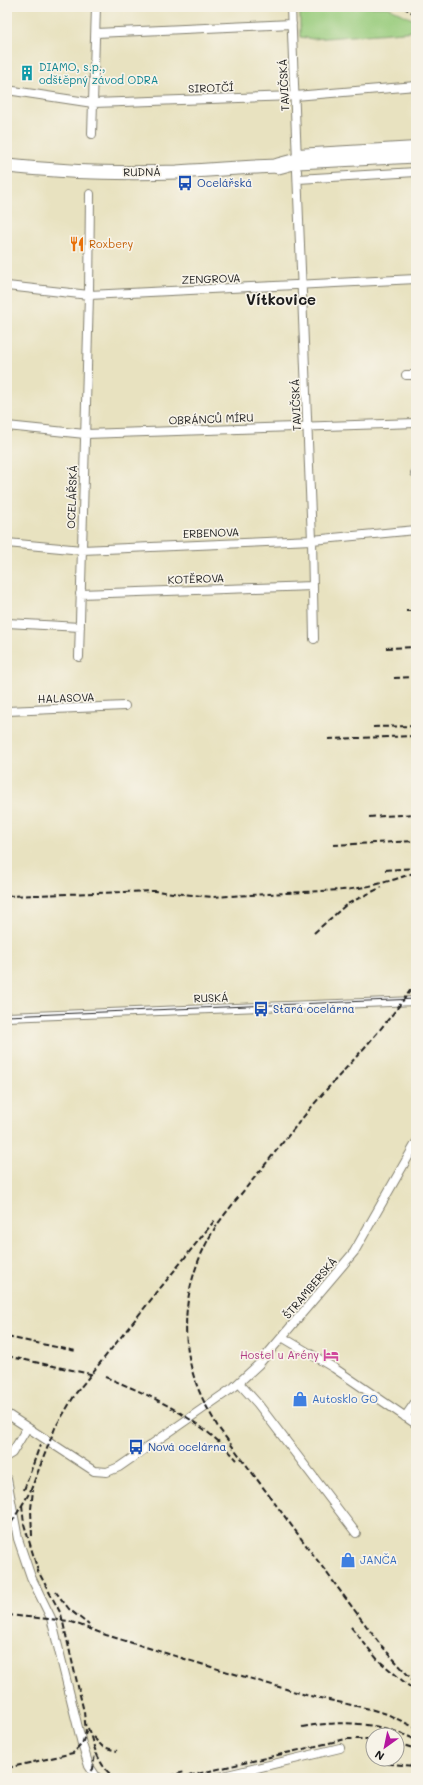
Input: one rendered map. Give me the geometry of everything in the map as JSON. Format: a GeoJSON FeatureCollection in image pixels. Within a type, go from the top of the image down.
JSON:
{"type":"FeatureCollection","features":[{"type":"Feature","properties":{"kind":"highway","name":"RUDNÁ"},"geometry":{"type":"LineString","coordinates":[[297,166],[416,155]]}},
{"type":"Feature","properties":{"kind":"highway","name":"RUDNÁ"},"geometry":{"type":"LineString","coordinates":[[278,166],[416,165]]}},
{"type":"Feature","properties":{"kind":"main road","name":"RUDNÁ"},"geometry":{"type":"LineString","coordinates":[[7,166],[89,172],[129,173],[178,172],[278,166]]}},
{"type":"Feature","properties":{"kind":"street"},"geometry":{"type":"LineString","coordinates":[[92,134],[96,7]]}},
{"type":"Feature","properties":{"kind":"street","name":"TAVIČSKÁ"},"geometry":{"type":"LineString","coordinates":[[291,7],[303,286],[314,639]]}},
{"type":"Feature","properties":{"kind":"street"},"geometry":{"type":"LineString","coordinates":[[96,33],[292,24]]}},
{"type":"Feature","properties":{"kind":"street","name":"SIROTČÍ"},"geometry":{"type":"LineString","coordinates":[[7,90],[93,103],[295,96],[416,86]]}},
{"type":"Feature","properties":{"kind":"street"},"geometry":{"type":"LineString","coordinates":[[297,166],[416,146]]}},
{"type":"Feature","properties":{"kind":"street"},"geometry":{"type":"LineString","coordinates":[[297,166],[416,172]]}},
{"type":"Feature","properties":{"kind":"street","name":"OCELÁŘSKÁ"},"geometry":{"type":"LineString","coordinates":[[79,657],[89,295],[90,194]]}},
{"type":"Feature","properties":{"kind":"street","name":"ZENGROVA"},"geometry":{"type":"LineString","coordinates":[[7,286],[89,295],[303,286],[416,279]]}},
{"type":"Feature","properties":{"kind":"street"},"geometry":{"type":"LineString","coordinates":[[406,375],[416,375]]}},
{"type":"Feature","properties":{"kind":"street","name":"OBRÁNCŮ MÍRU"},"geometry":{"type":"LineString","coordinates":[[7,426],[85,434],[416,423]]}},
{"type":"Feature","properties":{"kind":"street","name":"ERBENOVA"},"geometry":{"type":"LineString","coordinates":[[7,542],[82,550],[312,540],[416,530]]}},
{"type":"Feature","properties":{"kind":"street","name":"KOTĚROVA"},"geometry":{"type":"LineString","coordinates":[[80,594],[313,586]]}},
{"type":"Feature","properties":{"kind":"street"},"geometry":{"type":"LineString","coordinates":[[7,623],[80,627]]}},
{"type":"Feature","properties":{"kind":"street","name":"HALASOVA"},"geometry":{"type":"LineString","coordinates":[[7,711],[125,706]]}},
{"type":"Feature","properties":{"kind":"street","name":"RUSKÁ"},"geometry":{"type":"LineString","coordinates":[[7,1017],[416,1001]]}},
{"type":"Feature","properties":{"kind":"street","name":"ŠTRAMBERSKÁ"},"geometry":{"type":"LineString","coordinates":[[7,1414],[48,1442],[94,1470],[110,1472],[189,1419],[239,1383],[259,1364],[354,1252],[416,1143]]}},
{"type":"Feature","properties":{"kind":"street"},"geometry":{"type":"LineString","coordinates":[[282,1337],[334,1368],[416,1424]]}},
{"type":"Feature","properties":{"kind":"street"},"geometry":{"type":"LineString","coordinates":[[239,1383],[262,1410],[356,1533]]}},
{"type":"Feature","properties":{"kind":"street"},"geometry":{"type":"LineString","coordinates":[[405,1417],[416,1401]]}},
{"type":"Feature","properties":{"kind":"street"},"geometry":{"type":"LineString","coordinates":[[7,1456],[12,1454],[27,1428]]}},
{"type":"Feature","properties":{"kind":"street"},"geometry":{"type":"LineString","coordinates":[[7,1479],[18,1539],[31,1577],[51,1618],[82,1744],[89,1766],[96,1778]]}},
{"type":"Feature","properties":{"kind":"street"},"geometry":{"type":"LineString","coordinates":[[215,1778],[340,1748]]}},
{"type":"Feature","properties":{"kind":"green space"},"geometry":{"type":"Polygon","coordinates":[[[300,7],[388,7],[416,21],[416,31],[313,39],[300,37],[300,7]]]}},
{"type":"Feature","properties":{"kind":"tram line"},"geometry":{"type":"LineString","coordinates":[[7,1016],[416,999]]}},
{"type":"Feature","properties":{"kind":"railway"},"geometry":{"type":"LineString","coordinates":[[403,7],[416,15]]}},
{"type":"Feature","properties":{"kind":"railway"},"geometry":{"type":"LineString","coordinates":[[406,611],[416,611]]}},
{"type":"Feature","properties":{"kind":"railway"},"geometry":{"type":"LineString","coordinates":[[386,648],[416,647]]}},
{"type":"Feature","properties":{"kind":"railway"},"geometry":{"type":"LineString","coordinates":[[394,678],[416,677]]}},
{"type":"Feature","properties":{"kind":"railway"},"geometry":{"type":"LineString","coordinates":[[373,727],[416,726]]}},
{"type":"Feature","properties":{"kind":"railway"},"geometry":{"type":"LineString","coordinates":[[328,739],[416,736]]}},
{"type":"Feature","properties":{"kind":"railway"},"geometry":{"type":"LineString","coordinates":[[369,817],[416,814]]}},
{"type":"Feature","properties":{"kind":"railway"},"geometry":{"type":"LineString","coordinates":[[333,845],[416,841]]}},
{"type":"Feature","properties":{"kind":"railway"},"geometry":{"type":"LineString","coordinates":[[385,870],[416,868]]}},
{"type":"Feature","properties":{"kind":"railway"},"geometry":{"type":"LineString","coordinates":[[7,896],[154,891],[212,897],[342,890],[379,884],[416,872]]}},
{"type":"Feature","properties":{"kind":"railway"},"geometry":{"type":"LineString","coordinates":[[314,933],[347,904],[382,887]]}},
{"type":"Feature","properties":{"kind":"railway"},"geometry":{"type":"LineString","coordinates":[[416,982],[385,1024],[311,1108],[217,1225],[206,1244],[197,1265],[187,1307],[186,1329],[192,1372],[206,1406],[218,1427],[379,1643],[416,1684]]}},
{"type":"Feature","properties":{"kind":"railway"},"geometry":{"type":"LineString","coordinates":[[7,1530],[30,1492],[55,1428],[76,1393],[215,1220]]}},
{"type":"Feature","properties":{"kind":"railway"},"geometry":{"type":"LineString","coordinates":[[7,1337],[76,1351]]}},
{"type":"Feature","properties":{"kind":"railway"},"geometry":{"type":"LineString","coordinates":[[7,1356],[95,1375]]}},
{"type":"Feature","properties":{"kind":"railway"},"geometry":{"type":"LineString","coordinates":[[105,1377],[141,1392],[193,1421],[237,1460]]}},
{"type":"Feature","properties":{"kind":"railway"},"geometry":{"type":"LineString","coordinates":[[24,1490],[40,1445]]}},
{"type":"Feature","properties":{"kind":"railway"},"geometry":{"type":"LineString","coordinates":[[32,1536],[31,1509],[33,1490]]}},
{"type":"Feature","properties":{"kind":"railway"},"geometry":{"type":"LineString","coordinates":[[7,1768],[73,1753],[82,1744],[86,1732],[84,1712],[61,1614],[38,1571],[24,1524],[22,1505]]}},
{"type":"Feature","properties":{"kind":"railway"},"geometry":{"type":"LineString","coordinates":[[55,1591],[69,1609],[89,1625]]}},
{"type":"Feature","properties":{"kind":"railway"},"geometry":{"type":"LineString","coordinates":[[7,1615],[69,1621],[106,1635],[306,1695],[387,1714],[416,1728]]}},
{"type":"Feature","properties":{"kind":"railway"},"geometry":{"type":"LineString","coordinates":[[351,1627],[378,1660],[416,1692]]}},
{"type":"Feature","properties":{"kind":"railway"},"geometry":{"type":"LineString","coordinates":[[302,1727],[346,1723],[360,1724],[388,1729],[416,1740]]}},
{"type":"Feature","properties":{"kind":"railway"},"geometry":{"type":"LineString","coordinates":[[88,1728],[95,1749],[104,1768],[115,1778]]}},
{"type":"Feature","properties":{"kind":"railway"},"geometry":{"type":"LineString","coordinates":[[93,1737],[103,1747],[117,1751]]}},
{"type":"Feature","properties":{"kind":"railway"},"geometry":{"type":"LineString","coordinates":[[180,1778],[346,1739],[365,1739]]}},
{"type":"Feature","properties":{"kind":"railway"},"geometry":{"type":"LineString","coordinates":[[405,1746],[416,1749]]}},
{"type":"Feature","properties":{"kind":"railway"},"geometry":{"type":"LineString","coordinates":[[86,1778],[93,1769],[95,1753]]}},
{"type":"Feature","properties":{"kind":"railway"},"geometry":{"type":"LineString","coordinates":[[405,1765],[416,1766]]}},
{"type":"Feature","properties":{"kind":"railway"},"geometry":{"type":"LineString","coordinates":[[160,1778],[185,1772]]}},
{"type":"Feature","properties":{"kind":"place","name":"DIAMO, s.p., odštěpný závod ODRA"},"geometry":{"type":"Point","coordinates":[27,73]}},
{"type":"Feature","properties":{"kind":"place","name":"Ocelářská"},"geometry":{"type":"Point","coordinates":[185,183]}},
{"type":"Feature","properties":{"kind":"place","name":"Roxbery"},"geometry":{"type":"Point","coordinates":[77,244]}},
{"type":"Feature","properties":{"kind":"place","name":"Stará ocelárna"},"geometry":{"type":"Point","coordinates":[261,1009]}},
{"type":"Feature","properties":{"kind":"place","name":"Hostel u Arény"},"geometry":{"type":"Point","coordinates":[331,1355]}},
{"type":"Feature","properties":{"kind":"place","name":"Autosklo GO"},"geometry":{"type":"Point","coordinates":[300,1399]}},
{"type":"Feature","properties":{"kind":"place","name":"Nová ocelárna"},"geometry":{"type":"Point","coordinates":[136,1447]}},
{"type":"Feature","properties":{"kind":"place","name":"JANČA"},"geometry":{"type":"Point","coordinates":[348,1560]}},
{"type":"Feature","properties":{"kind":"district","name":"Vítkovice"},"geometry":{"type":"Point","coordinates":[281,300]}}]}
